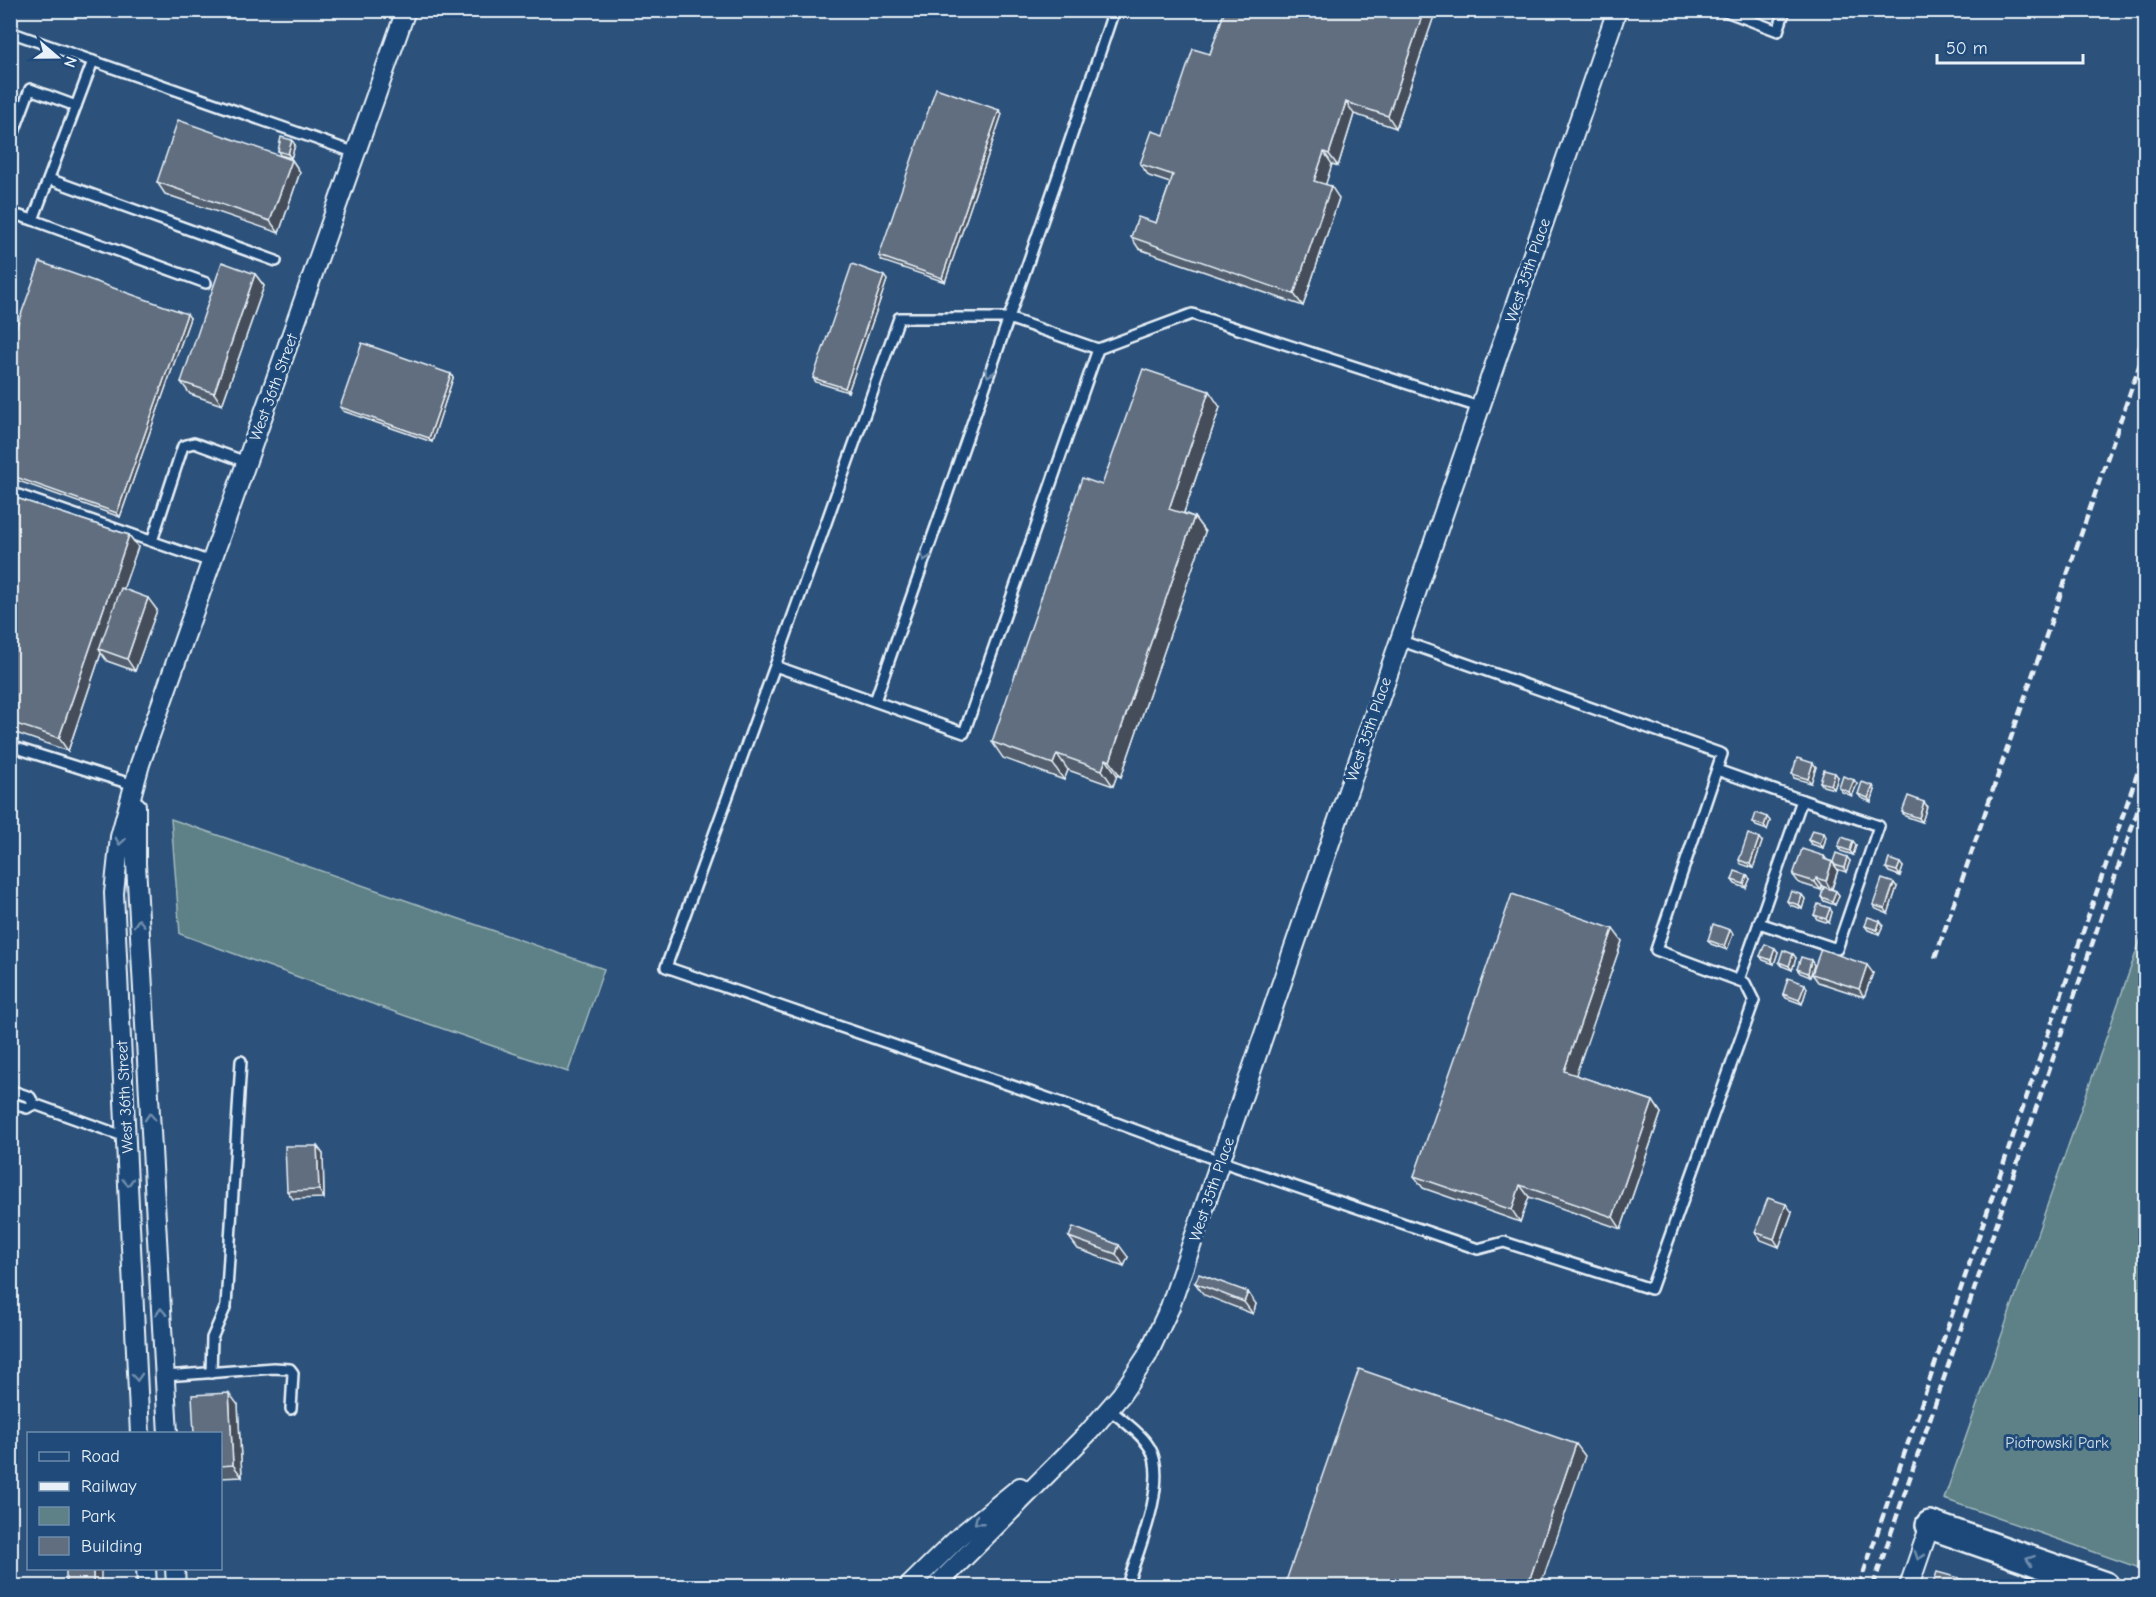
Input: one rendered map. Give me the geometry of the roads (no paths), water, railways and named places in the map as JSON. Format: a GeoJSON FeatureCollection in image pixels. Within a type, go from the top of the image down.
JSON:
{"type":"FeatureCollection","features":[{"type":"Feature","properties":{"kind":"street","name":"West 36th Street"},"geometry":{"type":"LineString","coordinates":[[140,1432],[114,893],[120,837],[140,764],[406,10]]}},
{"type":"Feature","properties":{"kind":"street","name":"West 35th Place"},"geometry":{"type":"LineString","coordinates":[[936,1587],[1089,1432],[1121,1395],[1147,1356],[1170,1307],[1617,10]]}},
{"type":"Feature","properties":{"kind":"street","name":"West 36th Street"},"geometry":{"type":"LineString","coordinates":[[140,764],[135,814],[136,864],[168,1432]]}},
{"type":"Feature","properties":{"kind":"street","name":"West 35th Place"},"geometry":{"type":"LineString","coordinates":[[909,1587],[960,1536],[1089,1432]]}},
{"type":"Feature","properties":{"kind":"street"},"geometry":{"type":"LineString","coordinates":[[1909,1587],[1930,1525],[2105,1587]]}},
{"type":"Feature","properties":{"kind":"street"},"geometry":{"type":"LineString","coordinates":[[146,1570],[147,1587]]}},
{"type":"Feature","properties":{"kind":"street"},"geometry":{"type":"LineString","coordinates":[[175,1570],[176,1587]]}},
{"type":"Feature","properties":{"kind":"lane"},"geometry":{"type":"LineString","coordinates":[[875,701],[1008,318],[1040,233],[1114,10]]}},
{"type":"Feature","properties":{"kind":"lane"},"geometry":{"type":"LineString","coordinates":[[1723,10],[1778,31],[1785,10]]}},
{"type":"Feature","properties":{"kind":"lane"},"geometry":{"type":"LineString","coordinates":[[10,32],[356,153]]}},
{"type":"Feature","properties":{"kind":"lane"},"geometry":{"type":"LineString","coordinates":[[33,220],[93,61]]}},
{"type":"Feature","properties":{"kind":"lane"},"geometry":{"type":"LineString","coordinates":[[10,143],[30,89],[76,106]]}},
{"type":"Feature","properties":{"kind":"lane"},"geometry":{"type":"LineString","coordinates":[[49,179],[276,261]]}},
{"type":"Feature","properties":{"kind":"lane"},"geometry":{"type":"LineString","coordinates":[[10,213],[206,284]]}},
{"type":"Feature","properties":{"kind":"lane"},"geometry":{"type":"LineString","coordinates":[[1399,640],[1722,754],[1656,950],[1746,983],[1754,1001],[1652,1289],[1504,1242],[1478,1249],[666,967],[899,318],[1008,318],[1098,349],[1192,314],[1479,407]]}},
{"type":"Feature","properties":{"kind":"lane"},"geometry":{"type":"LineString","coordinates":[[775,666],[964,733],[1098,349]]}},
{"type":"Feature","properties":{"kind":"lane"},"geometry":{"type":"LineString","coordinates":[[152,541],[183,446],[194,443],[246,462]]}},
{"type":"Feature","properties":{"kind":"lane"},"geometry":{"type":"LineString","coordinates":[[10,492],[211,562]]}},
{"type":"Feature","properties":{"kind":"lane"},"geometry":{"type":"LineString","coordinates":[[10,746],[134,785]]}},
{"type":"Feature","properties":{"kind":"lane"},"geometry":{"type":"LineString","coordinates":[[1717,770],[1879,826],[1837,949],[1759,923]]}},
{"type":"Feature","properties":{"kind":"lane"},"geometry":{"type":"LineString","coordinates":[[1739,980],[1802,800]]}},
{"type":"Feature","properties":{"kind":"lane"},"geometry":{"type":"LineString","coordinates":[[211,1373],[212,1338],[226,1305],[241,1061]]}},
{"type":"Feature","properties":{"kind":"lane"},"geometry":{"type":"LineString","coordinates":[[10,1090],[30,1097],[34,1104],[126,1137]]}},
{"type":"Feature","properties":{"kind":"lane"},"geometry":{"type":"LineString","coordinates":[[10,1102],[27,1108],[34,1104]]}},
{"type":"Feature","properties":{"kind":"lane"},"geometry":{"type":"LineString","coordinates":[[165,1376],[290,1369],[293,1373],[291,1409]]}},
{"type":"Feature","properties":{"kind":"lane"},"geometry":{"type":"LineString","coordinates":[[1109,1409],[1150,1447],[1156,1465],[1151,1514],[1129,1579]]}},
{"type":"Feature","properties":{"kind":"railway"},"geometry":{"type":"LineString","coordinates":[[2138,354],[2146,323]]}},
{"type":"Feature","properties":{"kind":"railway"},"geometry":{"type":"LineString","coordinates":[[1935,958],[2146,346]]}},
{"type":"Feature","properties":{"kind":"railway"},"geometry":{"type":"LineString","coordinates":[[1859,1586],[2146,748]]}},
{"type":"Feature","properties":{"kind":"railway"},"geometry":{"type":"LineString","coordinates":[[1873,1586],[2146,786]]}},
{"type":"Feature","properties":{"kind":"park label","name":"Piotrowski Park"},"geometry":{"type":"Point","coordinates":[2057,1442]}}]}
